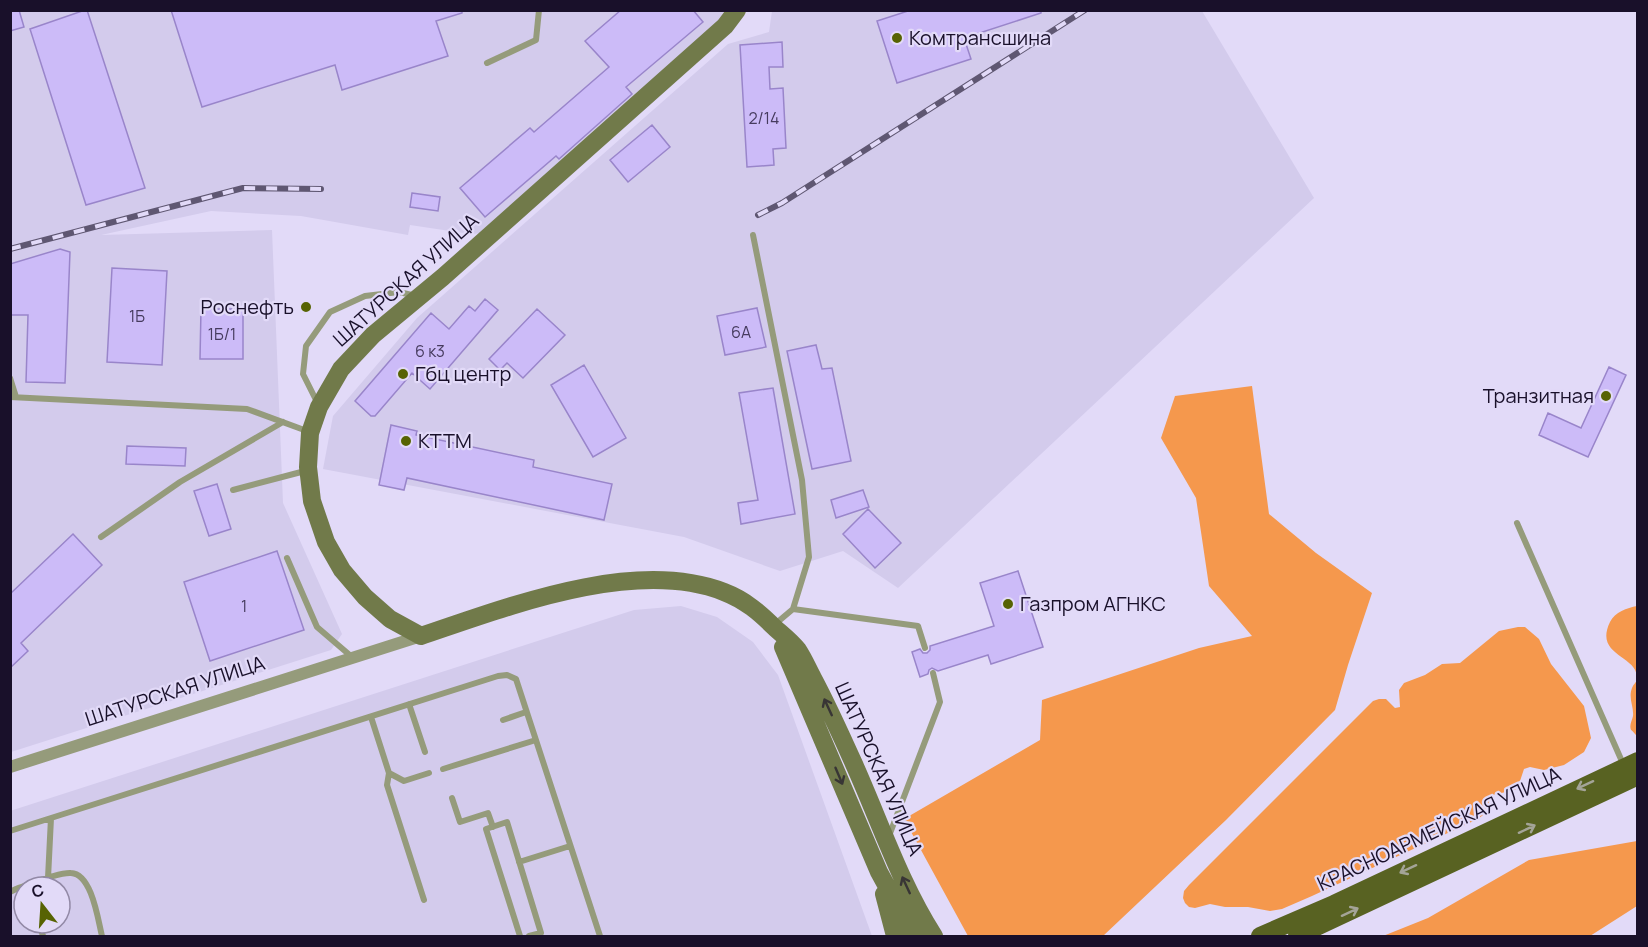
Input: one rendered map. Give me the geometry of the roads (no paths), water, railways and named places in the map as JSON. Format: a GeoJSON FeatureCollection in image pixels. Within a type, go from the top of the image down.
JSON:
{"type":"FeatureCollection","features":[{"type":"Feature","properties":{"kind":"main road","name":"ШАТУРСКАЯ УЛИЦА"},"geometry":{"type":"LineString","coordinates":[[737,10],[725,26],[443,277],[373,335],[341,369],[320,407],[310,433],[309,470],[312,501],[326,542],[342,570],[365,597],[390,619],[421,636],[516,604],[560,592],[646,580],[698,585],[726,592],[759,612],[798,650],[854,764],[912,898],[934,936]]}},
{"type":"Feature","properties":{"kind":"main road","name":"ШАТУРСКАЯ УЛИЦА"},"geometry":{"type":"LineString","coordinates":[[773,626],[792,665],[879,872]]}},
{"type":"Feature","properties":{"kind":"main road","name":"КРАСНОАРМЕЙСКАЯ УЛИЦА"},"geometry":{"type":"LineString","coordinates":[[1260,936],[1633,768]]}},
{"type":"Feature","properties":{"kind":"main road","name":"КРАСНОАРМЕЙСКАЯ УЛИЦА"},"geometry":{"type":"LineString","coordinates":[[1297,936],[1633,768]]}},
{"type":"Feature","properties":{"kind":"main road"},"geometry":{"type":"LineString","coordinates":[[879,872],[895,936]]}},
{"type":"Feature","properties":{"kind":"main road"},"geometry":{"type":"LineString","coordinates":[[879,872],[914,936]]}},
{"type":"Feature","properties":{"kind":"street","name":"ШАТУРСКАЯ УЛИЦА"},"geometry":{"type":"LineString","coordinates":[[10,766],[421,636]]}},
{"type":"Feature","properties":{"kind":"lane"},"geometry":{"type":"LineString","coordinates":[[487,63],[536,40],[539,10]]}},
{"type":"Feature","properties":{"kind":"lane"},"geometry":{"type":"LineString","coordinates":[[753,235],[802,480],[809,556],[794,609],[773,626]]}},
{"type":"Feature","properties":{"kind":"lane"},"geometry":{"type":"LineString","coordinates":[[320,407],[303,374],[306,346],[330,312],[365,296],[399,292],[418,296]]}},
{"type":"Feature","properties":{"kind":"lane"},"geometry":{"type":"LineString","coordinates":[[10,378],[13,397],[247,409],[310,433]]}},
{"type":"Feature","properties":{"kind":"lane"},"geometry":{"type":"LineString","coordinates":[[100,537],[180,482],[283,422]]}},
{"type":"Feature","properties":{"kind":"lane"},"geometry":{"type":"LineString","coordinates":[[233,490],[309,470]]}},
{"type":"Feature","properties":{"kind":"lane"},"geometry":{"type":"LineString","coordinates":[[1517,523],[1633,768]]}},
{"type":"Feature","properties":{"kind":"lane"},"geometry":{"type":"LineString","coordinates":[[287,558],[317,627],[352,658]]}},
{"type":"Feature","properties":{"kind":"lane"},"geometry":{"type":"LineString","coordinates":[[794,609],[918,626],[926,648]]}},
{"type":"Feature","properties":{"kind":"lane"},"geometry":{"type":"LineString","coordinates":[[887,843],[940,702],[933,672]]}},
{"type":"Feature","properties":{"kind":"lane"},"geometry":{"type":"LineString","coordinates":[[10,831],[507,675],[516,680],[600,936]]}},
{"type":"Feature","properties":{"kind":"lane"},"geometry":{"type":"LineString","coordinates":[[409,704],[424,752]]}},
{"type":"Feature","properties":{"kind":"lane"},"geometry":{"type":"LineString","coordinates":[[503,720],[526,712]]}},
{"type":"Feature","properties":{"kind":"lane"},"geometry":{"type":"LineString","coordinates":[[371,717],[388,773],[387,785],[424,900]]}},
{"type":"Feature","properties":{"kind":"lane"},"geometry":{"type":"LineString","coordinates":[[443,769],[536,740]]}},
{"type":"Feature","properties":{"kind":"lane"},"geometry":{"type":"LineString","coordinates":[[388,773],[404,781],[429,773]]}},
{"type":"Feature","properties":{"kind":"lane"},"geometry":{"type":"LineString","coordinates":[[452,798],[460,822],[489,813],[493,826]]}},
{"type":"Feature","properties":{"kind":"lane"},"geometry":{"type":"LineString","coordinates":[[48,875],[51,818]]}},
{"type":"Feature","properties":{"kind":"lane"},"geometry":{"type":"LineString","coordinates":[[520,936],[486,829],[507,822],[541,933],[529,936]]}},
{"type":"Feature","properties":{"kind":"lane"},"geometry":{"type":"LineString","coordinates":[[519,862],[570,846]]}},
{"type":"Feature","properties":{"kind":"lane"},"geometry":{"type":"LineString","coordinates":[[59,875],[73,873],[83,879],[90,890],[102,936]]}},
{"type":"Feature","properties":{"kind":"railway"},"geometry":{"type":"LineString","coordinates":[[758,215],[782,203],[1085,10]]}},
{"type":"Feature","properties":{"kind":"railway"},"geometry":{"type":"LineString","coordinates":[[10,249],[243,188],[321,189]]}},
{"type":"Feature","properties":{"kind":"place","name":"Комтрансшина"},"geometry":{"type":"Point","coordinates":[897,38]}},
{"type":"Feature","properties":{"kind":"place","name":"Роснефть"},"geometry":{"type":"Point","coordinates":[306,307]}},
{"type":"Feature","properties":{"kind":"place","name":"Гбц центр"},"geometry":{"type":"Point","coordinates":[403,374]}},
{"type":"Feature","properties":{"kind":"place","name":"Транзитная"},"geometry":{"type":"Point","coordinates":[1606,396]}},
{"type":"Feature","properties":{"kind":"place","name":"КТТМ"},"geometry":{"type":"Point","coordinates":[406,441]}},
{"type":"Feature","properties":{"kind":"place","name":"Газпром АГНКС"},"geometry":{"type":"Point","coordinates":[1008,604]}}]}
